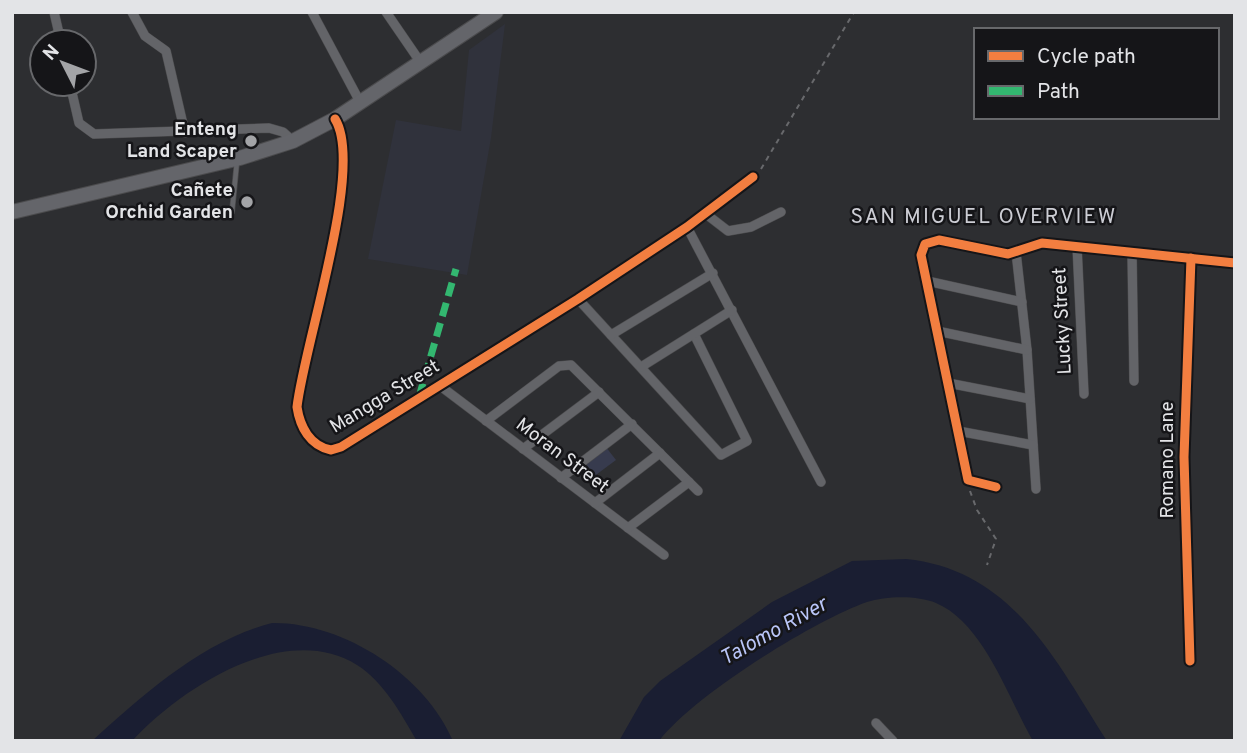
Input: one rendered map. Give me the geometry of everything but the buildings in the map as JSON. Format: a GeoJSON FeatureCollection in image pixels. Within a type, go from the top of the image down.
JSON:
{"type":"FeatureCollection","features":[{"type":"Feature","properties":{"kind":"main road"},"geometry":{"type":"LineString","coordinates":[[12,212],[237,159],[293,141],[335,119],[496,12]]}},
{"type":"Feature","properties":{"kind":"street"},"geometry":{"type":"LineString","coordinates":[[132,12],[145,36],[166,51],[185,133]]}},
{"type":"Feature","properties":{"kind":"street"},"geometry":{"type":"LineString","coordinates":[[312,12],[360,102]]}},
{"type":"Feature","properties":{"kind":"street"},"geometry":{"type":"LineString","coordinates":[[386,12],[421,62]]}},
{"type":"Feature","properties":{"kind":"street"},"geometry":{"type":"LineString","coordinates":[[73,98],[79,123],[88,131],[102,135],[269,128],[283,132],[293,141]]}},
{"type":"Feature","properties":{"kind":"street","name":"Mangga Street"},"geometry":{"type":"LineString","coordinates":[[335,119],[344,137],[345,166],[297,408],[302,426],[314,443],[331,450],[341,447],[578,299],[706,214],[753,177]]}},
{"type":"Feature","properties":{"kind":"street"},"geometry":{"type":"LineString","coordinates":[[706,214],[728,231],[751,227],[781,212]]}},
{"type":"Feature","properties":{"kind":"street"},"geometry":{"type":"LineString","coordinates":[[687,227],[821,482]]}},
{"type":"Feature","properties":{"kind":"street"},"geometry":{"type":"LineString","coordinates":[[996,487],[968,480],[921,255],[929,240],[1000,254],[1016,252],[1042,243],[1235,263]]}},
{"type":"Feature","properties":{"kind":"street","name":"Lucky Street"},"geometry":{"type":"LineString","coordinates":[[1077,246],[1084,394]]}},
{"type":"Feature","properties":{"kind":"street"},"geometry":{"type":"LineString","coordinates":[[1016,252],[1027,350],[1036,489]]}},
{"type":"Feature","properties":{"kind":"street"},"geometry":{"type":"LineString","coordinates":[[1132,252],[1134,381]]}},
{"type":"Feature","properties":{"kind":"street","name":"Romano Lane"},"geometry":{"type":"LineString","coordinates":[[1190,661],[1184,457],[1191,258]]}},
{"type":"Feature","properties":{"kind":"street"},"geometry":{"type":"LineString","coordinates":[[611,335],[713,273]]}},
{"type":"Feature","properties":{"kind":"street"},"geometry":{"type":"LineString","coordinates":[[927,281],[1022,302]]}},
{"type":"Feature","properties":{"kind":"street"},"geometry":{"type":"LineString","coordinates":[[578,299],[721,455],[747,441],[694,334]]}},
{"type":"Feature","properties":{"kind":"street"},"geometry":{"type":"LineString","coordinates":[[641,367],[732,310]]}},
{"type":"Feature","properties":{"kind":"street"},"geometry":{"type":"LineString","coordinates":[[937,331],[1027,350]]}},
{"type":"Feature","properties":{"kind":"street"},"geometry":{"type":"LineString","coordinates":[[486,421],[559,366],[570,365],[600,391],[698,491]]}},
{"type":"Feature","properties":{"kind":"street"},"geometry":{"type":"LineString","coordinates":[[948,383],[1030,399]]}},
{"type":"Feature","properties":{"kind":"street","name":"Moran Street"},"geometry":{"type":"LineString","coordinates":[[439,385],[664,555]]}},
{"type":"Feature","properties":{"kind":"street"},"geometry":{"type":"LineString","coordinates":[[523,449],[600,391]]}},
{"type":"Feature","properties":{"kind":"street"},"geometry":{"type":"LineString","coordinates":[[561,478],[632,424]]}},
{"type":"Feature","properties":{"kind":"street"},"geometry":{"type":"LineString","coordinates":[[958,431],[1033,445]]}},
{"type":"Feature","properties":{"kind":"street"},"geometry":{"type":"LineString","coordinates":[[595,503],[660,453]]}},
{"type":"Feature","properties":{"kind":"street"},"geometry":{"type":"LineString","coordinates":[[628,528],[689,482]]}},
{"type":"Feature","properties":{"kind":"street"},"geometry":{"type":"LineString","coordinates":[[876,723],[889,740]]}},
{"type":"Feature","properties":{"kind":"lane"},"geometry":{"type":"LineString","coordinates":[[232,212],[237,159]]}},
{"type":"Feature","properties":{"kind":"path"},"geometry":{"type":"LineString","coordinates":[[753,177],[776,148],[854,12]]}},
{"type":"Feature","properties":{"kind":"path"},"geometry":{"type":"LineString","coordinates":[[968,480],[977,510],[996,539],[987,565]]}},
{"type":"Feature","properties":{"kind":"shaded area"},"geometry":{"type":"Polygon","coordinates":[[[505,24],[491,138],[467,275],[368,259],[396,120],[461,131],[469,50],[505,24]]]}},
{"type":"Feature","properties":{"kind":"shaded area"},"geometry":{"type":"Polygon","coordinates":[[[602,442],[616,460],[589,480],[575,462],[602,442]]]}},
{"type":"Feature","properties":{"kind":"water","name":"Talomo River"},"geometry":{"type":"Polygon","coordinates":[[[906,559],[943,567],[975,581],[1003,600],[1049,651],[1107,741],[1033,741],[994,664],[968,627],[953,613],[936,603],[902,597],[867,602],[786,642],[698,703],[659,741],[619,741],[644,697],[660,681],[772,602],[852,561],[906,559]]]}},
{"type":"Feature","properties":{"kind":"water"},"geometry":{"type":"Polygon","coordinates":[[[272,623],[299,625],[326,632],[353,642],[379,657],[402,674],[423,695],[440,717],[453,741],[417,741],[391,699],[367,672],[329,653],[298,650],[267,655],[236,666],[206,682],[178,700],[132,741],[92,741],[132,705],[198,656],[222,642],[272,623]]]}},
{"type":"Feature","properties":{"kind":"marked path"},"geometry":{"type":"LineString","coordinates":[[419,397],[456,269]]}},
{"type":"Feature","properties":{"kind":"cycle path"},"geometry":{"type":"LineString","coordinates":[[335,119],[342,143],[343,175],[338,215],[297,407],[307,434],[317,444],[331,450],[341,447],[578,299],[687,227],[753,177]]}},
{"type":"Feature","properties":{"kind":"cycle path"},"geometry":{"type":"LineString","coordinates":[[996,487],[968,480],[921,255],[925,244],[939,240],[1008,254],[1042,243],[1235,263]]}},
{"type":"Feature","properties":{"kind":"cycle path"},"geometry":{"type":"LineString","coordinates":[[1190,661],[1184,457],[1191,258]]}},
{"type":"Feature","properties":{"kind":"place","name":"Enteng Land Scaper"},"geometry":{"type":"Point","coordinates":[251,141]}},
{"type":"Feature","properties":{"kind":"place","name":"Cañete Orchid Garden"},"geometry":{"type":"Point","coordinates":[247,202]}},
{"type":"Feature","properties":{"kind":"district","name":"SAN MIGUEL OVERVIEW"},"geometry":{"type":"Point","coordinates":[984,217]}}]}
